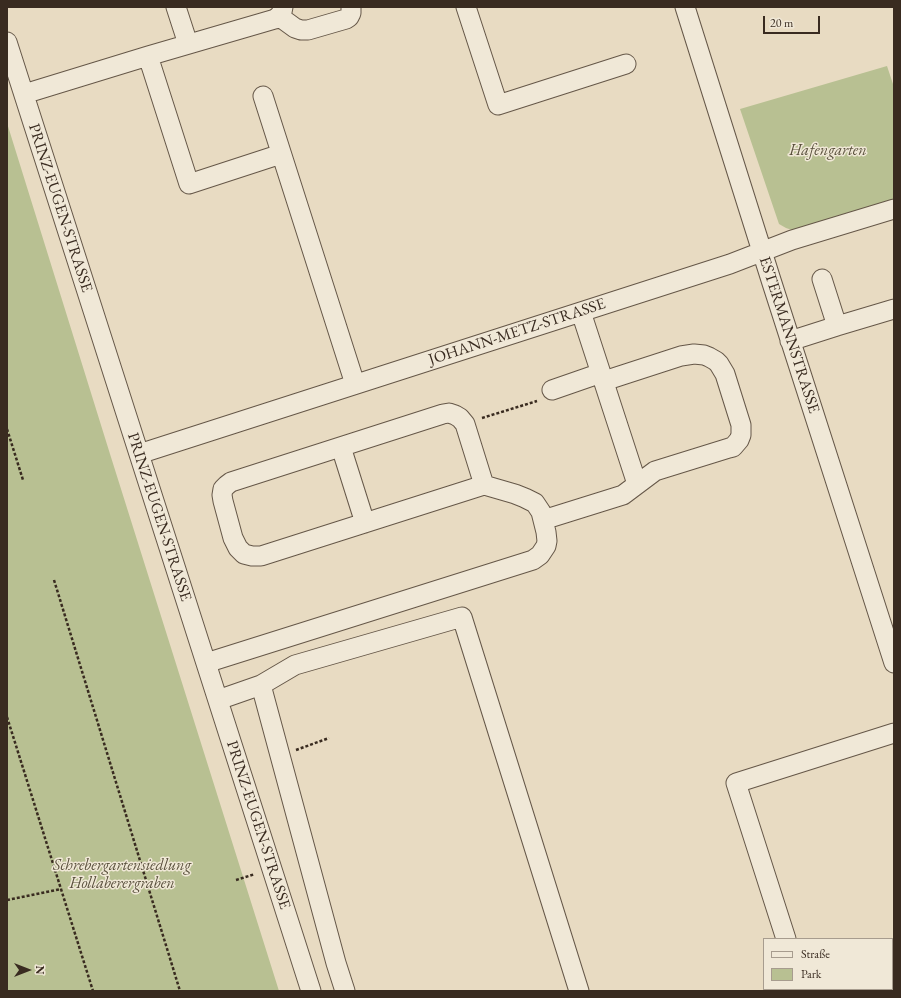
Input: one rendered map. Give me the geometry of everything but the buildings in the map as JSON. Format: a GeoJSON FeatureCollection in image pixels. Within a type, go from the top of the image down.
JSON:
{"type":"FeatureCollection","features":[{"type":"Feature","properties":{"kind":"street"},"geometry":{"type":"LineString","coordinates":[[176,7],[188,44]]}},
{"type":"Feature","properties":{"kind":"street"},"geometry":{"type":"LineString","coordinates":[[24,94],[188,44],[279,13],[280,18],[295,28],[308,30],[346,19],[351,14],[351,7]]}},
{"type":"Feature","properties":{"kind":"street"},"geometry":{"type":"LineString","coordinates":[[466,7],[498,105],[626,64]]}},
{"type":"Feature","properties":{"kind":"street","name":"ESTERMANNSTRASSE"},"geometry":{"type":"LineString","coordinates":[[685,7],[790,341],[894,663]]}},
{"type":"Feature","properties":{"kind":"street","name":"PRINZ-EUGEN-STRASSE"},"geometry":{"type":"LineString","coordinates":[[7,42],[311,991]]}},
{"type":"Feature","properties":{"kind":"street"},"geometry":{"type":"LineString","coordinates":[[148,56],[189,184],[281,154]]}},
{"type":"Feature","properties":{"kind":"street"},"geometry":{"type":"LineString","coordinates":[[263,96],[355,384]]}},
{"type":"Feature","properties":{"kind":"street","name":"JOHANN-METZ-STRASSE"},"geometry":{"type":"LineString","coordinates":[[139,454],[730,264],[792,240],[894,209]]}},
{"type":"Feature","properties":{"kind":"street"},"geometry":{"type":"LineString","coordinates":[[822,279],[837,326]]}},
{"type":"Feature","properties":{"kind":"street"},"geometry":{"type":"LineString","coordinates":[[790,341],[894,309]]}},
{"type":"Feature","properties":{"kind":"street"},"geometry":{"type":"LineString","coordinates":[[581,312],[637,484]]}},
{"type":"Feature","properties":{"kind":"street"},"geometry":{"type":"LineString","coordinates":[[543,520],[623,495],[655,471],[729,448],[736,443],[741,435],[741,425],[725,374],[721,366],[716,361],[704,356],[694,354],[675,358],[552,390]]}},
{"type":"Feature","properties":{"kind":"street"},"geometry":{"type":"LineString","coordinates":[[206,663],[533,560],[540,555],[546,546],[547,541],[543,520],[538,507],[531,501],[515,494],[484,485],[261,556],[252,556],[244,554],[238,548],[234,538],[222,495],[223,489],[226,485],[231,482],[449,413],[460,418],[465,424],[484,485]]}},
{"type":"Feature","properties":{"kind":"street"},"geometry":{"type":"LineString","coordinates":[[341,447],[365,523]]}},
{"type":"Feature","properties":{"kind":"street"},"geometry":{"type":"LineString","coordinates":[[218,700],[261,685],[295,666],[462,617],[579,991]]}},
{"type":"Feature","properties":{"kind":"street"},"geometry":{"type":"LineString","coordinates":[[261,685],[336,963],[345,991]]}},
{"type":"Feature","properties":{"kind":"street"},"geometry":{"type":"LineString","coordinates":[[786,938],[736,784],[894,733]]}},
{"type":"Feature","properties":{"kind":"path"},"geometry":{"type":"LineString","coordinates":[[465,424],[552,396],[550,390],[552,390]]}},
{"type":"Feature","properties":{"kind":"path"},"geometry":{"type":"LineString","coordinates":[[7,429],[23,480]]}},
{"type":"Feature","properties":{"kind":"path"},"geometry":{"type":"LineString","coordinates":[[54,580],[180,991]]}},
{"type":"Feature","properties":{"kind":"path"},"geometry":{"type":"LineString","coordinates":[[7,717],[93,991]]}},
{"type":"Feature","properties":{"kind":"path"},"geometry":{"type":"LineString","coordinates":[[236,880],[245,877]]}},
{"type":"Feature","properties":{"kind":"path"},"geometry":{"type":"LineString","coordinates":[[7,900],[61,889]]}},
{"type":"Feature","properties":{"kind":"green space","name":"Hafengarten"},"geometry":{"type":"Polygon","coordinates":[[[887,66],[894,87],[894,199],[792,230],[779,224],[740,109],[887,66]]]}},
{"type":"Feature","properties":{"kind":"green space","name":"Schrebergartensiedlung Hollaberergraben"},"geometry":{"type":"Polygon","coordinates":[[[7,123],[110,454],[279,991],[7,991],[7,123]]]}}]}
